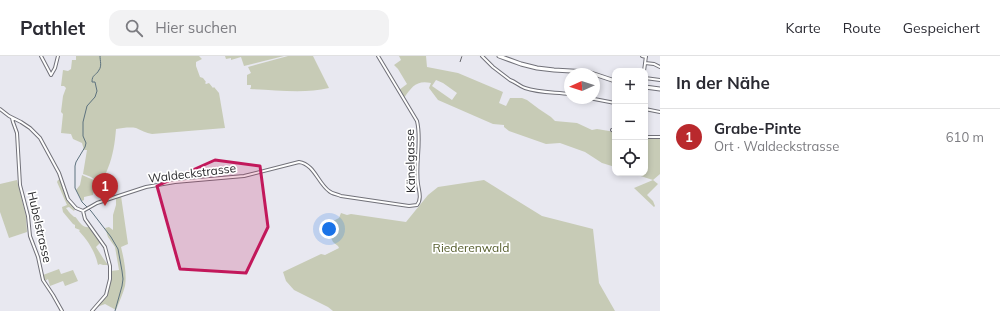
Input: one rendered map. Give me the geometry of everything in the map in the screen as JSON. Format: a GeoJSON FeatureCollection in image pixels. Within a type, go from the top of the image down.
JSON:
{"type":"FeatureCollection","features":[{"type":"Feature","properties":{"kind":"street"},"geometry":{"type":"LineString","coordinates":[[41,56],[50,75],[55,68],[58,56]]}},
{"type":"Feature","properties":{"kind":"street","name":"Känelgasse"},"geometry":{"type":"LineString","coordinates":[[306,163],[327,189],[335,194],[402,205],[415,206],[418,204],[420,198],[417,172],[419,132],[417,120],[378,56]]}},
{"type":"Feature","properties":{"kind":"street"},"geometry":{"type":"LineString","coordinates":[[482,56],[510,80],[524,88],[543,92],[564,93]]}},
{"type":"Feature","properties":{"kind":"street"},"geometry":{"type":"LineString","coordinates":[[499,56],[537,68],[588,72],[612,80]]}},
{"type":"Feature","properties":{"kind":"street"},"geometry":{"type":"LineString","coordinates":[[642,56],[646,56],[644,68]]}},
{"type":"Feature","properties":{"kind":"street"},"geometry":{"type":"LineString","coordinates":[[645,63],[654,64],[660,67]]}},
{"type":"Feature","properties":{"kind":"street"},"geometry":{"type":"LineString","coordinates":[[648,78],[660,80]]}},
{"type":"Feature","properties":{"kind":"street"},"geometry":{"type":"LineString","coordinates":[[648,87],[660,89]]}},
{"type":"Feature","properties":{"kind":"street"},"geometry":{"type":"LineString","coordinates":[[600,100],[612,102]]}},
{"type":"Feature","properties":{"kind":"street"},"geometry":{"type":"LineString","coordinates":[[0,108],[12,118],[30,128],[40,138],[59,173],[68,199],[76,208],[83,211],[85,219],[105,247],[109,262],[110,282],[106,295],[92,311]]}},
{"type":"Feature","properties":{"kind":"street"},"geometry":{"type":"LineString","coordinates":[[648,110],[660,112]]}},
{"type":"Feature","properties":{"kind":"street","name":"Hubelstrasse"},"geometry":{"type":"LineString","coordinates":[[12,118],[17,134],[20,185],[28,216],[30,236],[38,258],[43,280],[62,311]]}},
{"type":"Feature","properties":{"kind":"street"},"geometry":{"type":"LineString","coordinates":[[648,136],[660,137]]}},
{"type":"Feature","properties":{"kind":"street","name":"Waldeckstrasse"},"geometry":{"type":"LineString","coordinates":[[83,211],[97,203],[135,190],[196,179],[244,176],[296,162],[306,163]]}},
{"type":"Feature","properties":{"kind":"highlighted area"},"geometry":{"type":"Polygon","coordinates":[[[215,160],[260,166],[268,227],[246,273],[180,269],[157,186],[215,160]]]}},
{"type":"Feature","properties":{"kind":"green space"},"geometry":{"type":"Polygon","coordinates":[[[76,56],[199,56],[202,59],[196,62],[196,66],[200,77],[203,78],[206,84],[209,83],[219,93],[225,128],[152,134],[136,128],[116,129],[111,159],[99,186],[95,180],[83,174],[87,150],[84,150],[82,143],[73,139],[71,134],[61,133],[63,114],[61,112],[63,96],[66,88],[61,86],[63,70],[68,71],[71,69],[72,60],[76,60],[76,56]]]}},
{"type":"Feature","properties":{"kind":"green space"},"geometry":{"type":"Polygon","coordinates":[[[225,56],[284,56],[244,66],[241,57],[231,60],[231,58],[226,59],[225,56]]]}},
{"type":"Feature","properties":{"kind":"green space"},"geometry":{"type":"Polygon","coordinates":[[[288,56],[313,56],[329,88],[310,91],[250,89],[251,85],[247,85],[247,75],[251,73],[248,67],[288,56]]]}},
{"type":"Feature","properties":{"kind":"green space"},"geometry":{"type":"Polygon","coordinates":[[[399,56],[426,56],[427,67],[458,73],[503,92],[499,103],[506,106],[510,98],[522,98],[527,100],[555,121],[577,123],[592,130],[597,129],[612,132],[612,166],[602,163],[585,152],[560,143],[546,144],[509,131],[504,127],[504,125],[493,124],[438,100],[429,88],[431,83],[426,82],[415,85],[404,98],[399,90],[407,84],[394,65],[401,60],[399,56]],[[436,80],[432,86],[452,100],[457,93],[436,80]]]}},
{"type":"Feature","properties":{"kind":"green space"},"geometry":{"type":"Polygon","coordinates":[[[648,137],[660,138],[660,174],[653,180],[640,176],[648,176],[648,137]]]}},
{"type":"Feature","properties":{"kind":"green space"},"geometry":{"type":"Polygon","coordinates":[[[82,175],[96,181],[93,195],[84,197],[84,200],[82,201],[76,190],[80,185],[82,175]]]}},
{"type":"Feature","properties":{"kind":"green space"},"geometry":{"type":"Polygon","coordinates":[[[62,178],[68,199],[75,209],[74,211],[69,207],[66,208],[82,225],[90,227],[100,243],[96,247],[108,265],[98,265],[88,242],[79,231],[80,230],[75,228],[75,225],[63,212],[62,207],[67,205],[57,182],[62,178]]]}},
{"type":"Feature","properties":{"kind":"green space"},"geometry":{"type":"Polygon","coordinates":[[[17,180],[26,216],[27,232],[9,238],[0,212],[0,184],[17,180]]]}},
{"type":"Feature","properties":{"kind":"green space","name":"Riederenwald"},"geometry":{"type":"Polygon","coordinates":[[[484,180],[542,216],[593,229],[599,283],[615,311],[333,311],[294,290],[286,281],[283,272],[321,254],[325,255],[339,248],[333,242],[325,225],[339,218],[341,213],[406,222],[428,195],[438,187],[484,180]]]}},
{"type":"Feature","properties":{"kind":"green space"},"geometry":{"type":"Polygon","coordinates":[[[653,180],[658,184],[647,195],[653,201],[654,207],[634,188],[653,180]]]}},
{"type":"Feature","properties":{"kind":"green space"},"geometry":{"type":"Polygon","coordinates":[[[121,196],[128,244],[121,247],[126,281],[116,310],[105,304],[97,307],[108,290],[111,271],[119,270],[115,247],[108,237],[105,228],[109,227],[113,230],[113,215],[116,205],[116,198],[121,196]]]}},
{"type":"Feature","properties":{"kind":"green space"},"geometry":{"type":"Polygon","coordinates":[[[59,269],[61,274],[73,270],[78,281],[65,286],[63,281],[50,286],[48,279],[45,281],[43,275],[59,269]]]}},
{"type":"Feature","properties":{"kind":"waterway"},"geometry":{"type":"LineString","coordinates":[[100,56],[100,68],[92,79],[92,82],[95,82],[97,91],[95,97],[87,106],[83,122],[83,136],[86,143],[75,166],[75,188],[82,202],[111,237],[118,249],[123,279],[115,311]]}},
{"type":"Feature","properties":{"kind":"railway"},"geometry":{"type":"LineString","coordinates":[[460,62],[462,56]]}},
{"type":"Feature","properties":{"kind":"place","name":"Grabe-Pinte"},"geometry":{"type":"Point","coordinates":[105,206]}}]}
